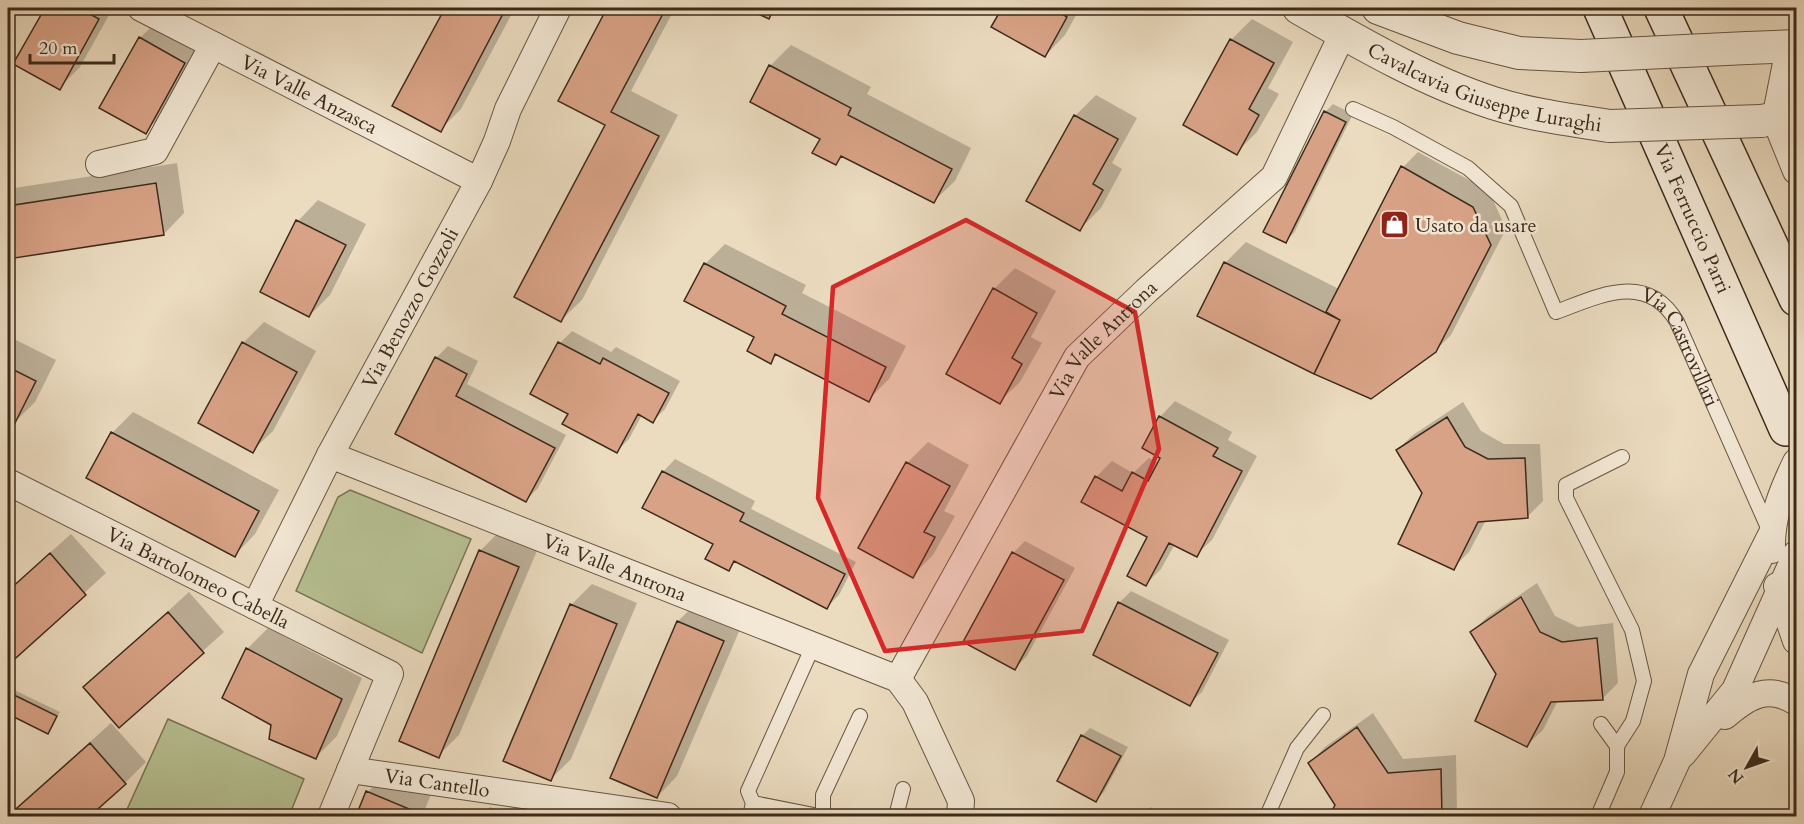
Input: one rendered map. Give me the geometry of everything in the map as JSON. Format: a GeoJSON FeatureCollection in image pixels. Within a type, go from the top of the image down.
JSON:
{"type":"FeatureCollection","features":[{"type":"Feature","properties":{"kind":"main road","name":"Via Ferruccio Parri"},"geometry":{"type":"LineString","coordinates":[[1600,8],[1786,429]]}},
{"type":"Feature","properties":{"kind":"main road"},"geometry":{"type":"LineString","coordinates":[[1661,8],[1797,299]]}},
{"type":"Feature","properties":{"kind":"street","name":"Via Valle Anzasca"},"geometry":{"type":"LineString","coordinates":[[141,8],[479,181]]}},
{"type":"Feature","properties":{"kind":"street","name":"Via Benozzo Gozzoli"},"geometry":{"type":"LineString","coordinates":[[255,606],[330,455],[479,181],[508,109],[558,8]]}},
{"type":"Feature","properties":{"kind":"street","name":"Cavalcavia Giuseppe Luraghi"},"geometry":{"type":"LineString","coordinates":[[1299,8],[1343,33],[1439,81],[1493,103],[1552,117],[1610,126],[1777,119],[1794,52],[1747,48],[1581,56],[1520,53],[1458,38],[1378,8]]}},
{"type":"Feature","properties":{"kind":"street","name":"Via Valle Antrona"},"geometry":{"type":"LineString","coordinates":[[330,455],[898,679],[1077,357],[1146,291],[1274,177],[1343,33]]}},
{"type":"Feature","properties":{"kind":"street"},"geometry":{"type":"LineString","coordinates":[[99,164],[155,151],[213,45]]}},
{"type":"Feature","properties":{"kind":"street"},"geometry":{"type":"LineString","coordinates":[[1777,119],[1797,171]]}},
{"type":"Feature","properties":{"kind":"street"},"geometry":{"type":"LineString","coordinates":[[1652,816],[1677,761],[1701,674],[1771,535],[1778,500],[1797,462]]}},
{"type":"Feature","properties":{"kind":"street","name":"Via Bartolomeo Cabella"},"geometry":{"type":"LineString","coordinates":[[8,482],[390,674],[351,770]]}},
{"type":"Feature","properties":{"kind":"street","name":"Via Castrovillari"},"geometry":{"type":"LineString","coordinates":[[1771,535],[1772,563],[1779,596],[1797,641]]}},
{"type":"Feature","properties":{"kind":"street"},"geometry":{"type":"LineString","coordinates":[[1677,761],[1736,690],[1797,554]]}},
{"type":"Feature","properties":{"kind":"street"},"geometry":{"type":"LineString","coordinates":[[898,679],[915,702],[961,801],[960,816]]}},
{"type":"Feature","properties":{"kind":"street"},"geometry":{"type":"LineString","coordinates":[[1677,761],[1742,701],[1765,692],[1787,696],[1797,702]]}},
{"type":"Feature","properties":{"kind":"street"},"geometry":{"type":"LineString","coordinates":[[331,816],[351,770]]}},
{"type":"Feature","properties":{"kind":"street","name":"Via Cantello"},"geometry":{"type":"LineString","coordinates":[[351,770],[668,816]]}},
{"type":"Feature","properties":{"kind":"lane","name":"Via Castrovillari"},"geometry":{"type":"LineString","coordinates":[[1353,109],[1393,127],[1468,168],[1511,206],[1556,312],[1608,293],[1629,292],[1647,295],[1666,307],[1677,322],[1771,535]]}},
{"type":"Feature","properties":{"kind":"lane"},"geometry":{"type":"LineString","coordinates":[[1598,816],[1617,772],[1617,746],[1633,721],[1644,681],[1632,630],[1566,498],[1566,485],[1622,457]]}},
{"type":"Feature","properties":{"kind":"lane"},"geometry":{"type":"LineString","coordinates":[[813,646],[748,791],[752,810],[821,816],[823,795],[860,716]]}},
{"type":"Feature","properties":{"kind":"lane"},"geometry":{"type":"LineString","coordinates":[[1267,816],[1298,748],[1323,715]]}},
{"type":"Feature","properties":{"kind":"lane"},"geometry":{"type":"LineString","coordinates":[[1602,724],[1617,746]]}},
{"type":"Feature","properties":{"kind":"lane"},"geometry":{"type":"LineString","coordinates":[[896,816],[903,789]]}},
{"type":"Feature","properties":{"kind":"highlighted area"},"geometry":{"type":"Polygon","coordinates":[[[966,220],[1135,312],[1159,449],[1082,631],[885,651],[818,498],[833,287],[966,220]]]}},
{"type":"Feature","properties":{"kind":"green space"},"geometry":{"type":"Polygon","coordinates":[[[350,490],[471,539],[422,653],[296,591],[338,497],[350,490]]]}},
{"type":"Feature","properties":{"kind":"green space"},"geometry":{"type":"Polygon","coordinates":[[[168,719],[304,779],[289,816],[124,816],[168,719]]]}},
{"type":"Feature","properties":{"kind":"building"},"geometry":{"type":"Polygon","coordinates":[[[45,8],[79,8],[99,19],[60,90],[13,64],[45,8]]]}},
{"type":"Feature","properties":{"kind":"building"},"geometry":{"type":"Polygon","coordinates":[[[445,8],[506,8],[441,132],[392,106],[445,8]]]}},
{"type":"Feature","properties":{"kind":"building"},"geometry":{"type":"Polygon","coordinates":[[[607,8],[666,8],[611,112],[659,136],[561,322],[514,297],[605,125],[558,101],[607,8]]]}},
{"type":"Feature","properties":{"kind":"building"},"geometry":{"type":"Polygon","coordinates":[[[746,8],[774,8],[769,19],[746,8]]]}},
{"type":"Feature","properties":{"kind":"building"},"geometry":{"type":"Polygon","coordinates":[[[1002,8],[1058,8],[1057,11],[1067,17],[1045,57],[991,27],[1002,8]]]}},
{"type":"Feature","properties":{"kind":"building"},"geometry":{"type":"Polygon","coordinates":[[[139,37],[185,63],[146,134],[99,108],[139,37]]]}},
{"type":"Feature","properties":{"kind":"building"},"geometry":{"type":"Polygon","coordinates":[[[1230,39],[1274,63],[1249,109],[1259,115],[1237,155],[1183,125],[1230,39]]]}},
{"type":"Feature","properties":{"kind":"building"},"geometry":{"type":"Polygon","coordinates":[[[769,65],[851,108],[848,115],[952,169],[934,203],[841,156],[836,165],[812,153],[820,139],[750,102],[769,65]]]}},
{"type":"Feature","properties":{"kind":"building"},"geometry":{"type":"Polygon","coordinates":[[[1324,111],[1346,122],[1286,243],[1263,232],[1324,111]]]}},
{"type":"Feature","properties":{"kind":"building"},"geometry":{"type":"Polygon","coordinates":[[[1074,115],[1118,139],[1093,184],[1103,190],[1080,231],[1026,201],[1074,115]]]}},
{"type":"Feature","properties":{"kind":"building"},"geometry":{"type":"Polygon","coordinates":[[[1401,166],[1473,207],[1491,245],[1436,352],[1371,399],[1314,374],[1340,320],[1326,312],[1401,166]]]}},
{"type":"Feature","properties":{"kind":"building"},"geometry":{"type":"Polygon","coordinates":[[[156,183],[164,235],[8,259],[8,206],[156,183]]]}},
{"type":"Feature","properties":{"kind":"building"},"geometry":{"type":"Polygon","coordinates":[[[296,220],[346,245],[309,317],[260,292],[296,220]]]}},
{"type":"Feature","properties":{"kind":"building"},"geometry":{"type":"Polygon","coordinates":[[[1224,262],[1340,320],[1314,374],[1197,316],[1224,262]]]}},
{"type":"Feature","properties":{"kind":"building"},"geometry":{"type":"Polygon","coordinates":[[[704,263],[786,306],[782,314],[886,367],[869,402],[775,354],[771,364],[747,351],[754,337],[684,301],[704,263]]]}},
{"type":"Feature","properties":{"kind":"building"},"geometry":{"type":"Polygon","coordinates":[[[993,288],[1037,313],[1012,358],[1022,364],[1000,404],[946,374],[993,288]]]}},
{"type":"Feature","properties":{"kind":"building"},"geometry":{"type":"Polygon","coordinates":[[[242,342],[297,372],[253,453],[198,423],[242,342]]]}},
{"type":"Feature","properties":{"kind":"building"},"geometry":{"type":"Polygon","coordinates":[[[558,342],[600,364],[603,358],[669,393],[653,423],[638,414],[617,453],[562,424],[568,414],[530,394],[558,342]]]}},
{"type":"Feature","properties":{"kind":"building"},"geometry":{"type":"Polygon","coordinates":[[[435,357],[467,374],[456,396],[555,448],[526,502],[395,434],[435,357]]]}},
{"type":"Feature","properties":{"kind":"building"},"geometry":{"type":"Polygon","coordinates":[[[8,367],[36,381],[14,425],[8,421],[8,367]]]}},
{"type":"Feature","properties":{"kind":"building"},"geometry":{"type":"Polygon","coordinates":[[[1159,416],[1218,448],[1213,456],[1242,471],[1197,557],[1169,543],[1146,586],[1127,576],[1147,537],[1081,502],[1095,476],[1122,491],[1132,472],[1148,481],[1160,458],[1142,448],[1159,416]]]}},
{"type":"Feature","properties":{"kind":"building"},"geometry":{"type":"Polygon","coordinates":[[[1447,417],[1465,447],[1488,459],[1525,458],[1528,518],[1478,522],[1454,570],[1398,544],[1422,493],[1396,450],[1447,417]]]}},
{"type":"Feature","properties":{"kind":"building"},"geometry":{"type":"Polygon","coordinates":[[[111,432],[259,511],[235,557],[86,478],[111,432]]]}},
{"type":"Feature","properties":{"kind":"building"},"geometry":{"type":"Polygon","coordinates":[[[906,462],[950,486],[924,532],[935,537],[913,578],[858,548],[906,462]]]}},
{"type":"Feature","properties":{"kind":"building"},"geometry":{"type":"Polygon","coordinates":[[[662,471],[744,513],[740,521],[845,574],[827,609],[734,561],[729,571],[705,559],[713,544],[642,508],[662,471]]]}},
{"type":"Feature","properties":{"kind":"building"},"geometry":{"type":"Polygon","coordinates":[[[479,550],[519,567],[439,758],[399,741],[479,550]]]}},
{"type":"Feature","properties":{"kind":"building"},"geometry":{"type":"Polygon","coordinates":[[[1012,552],[1064,580],[1015,670],[963,642],[1012,552]]]}},
{"type":"Feature","properties":{"kind":"building"},"geometry":{"type":"Polygon","coordinates":[[[50,553],[86,595],[8,665],[8,591],[50,553]]]}},
{"type":"Feature","properties":{"kind":"building"},"geometry":{"type":"Polygon","coordinates":[[[1521,597],[1540,632],[1562,642],[1597,638],[1603,700],[1551,702],[1527,747],[1475,721],[1496,674],[1470,632],[1521,597]]]}},
{"type":"Feature","properties":{"kind":"building"},"geometry":{"type":"Polygon","coordinates":[[[1118,602],[1218,653],[1190,706],[1093,655],[1118,602]]]}},
{"type":"Feature","properties":{"kind":"building"},"geometry":{"type":"Polygon","coordinates":[[[570,604],[617,624],[551,781],[503,761],[570,604]]]}},
{"type":"Feature","properties":{"kind":"building"},"geometry":{"type":"Polygon","coordinates":[[[168,612],[204,653],[119,728],[83,687],[168,612]]]}},
{"type":"Feature","properties":{"kind":"building"},"geometry":{"type":"Polygon","coordinates":[[[677,621],[724,641],[657,798],[610,778],[677,621]]]}},
{"type":"Feature","properties":{"kind":"building"},"geometry":{"type":"Polygon","coordinates":[[[246,648],[342,699],[316,759],[269,739],[271,725],[222,698],[246,648]]]}},
{"type":"Feature","properties":{"kind":"building"},"geometry":{"type":"Polygon","coordinates":[[[8,692],[57,716],[48,734],[8,714],[8,692]]]}},
{"type":"Feature","properties":{"kind":"building"},"geometry":{"type":"Polygon","coordinates":[[[1357,727],[1388,773],[1441,769],[1442,816],[1329,816],[1335,805],[1308,763],[1357,727]]]}},
{"type":"Feature","properties":{"kind":"building"},"geometry":{"type":"Polygon","coordinates":[[[1081,735],[1121,756],[1096,802],[1057,781],[1081,735]]]}},
{"type":"Feature","properties":{"kind":"building"},"geometry":{"type":"Polygon","coordinates":[[[90,743],[126,784],[90,816],[8,816],[90,743]]]}},
{"type":"Feature","properties":{"kind":"building"},"geometry":{"type":"Polygon","coordinates":[[[366,791],[414,811],[411,816],[356,816],[366,791]]]}},
{"type":"Feature","properties":{"kind":"place","name":"Usato da usare"},"geometry":{"type":"Point","coordinates":[1394,225]}}]}
